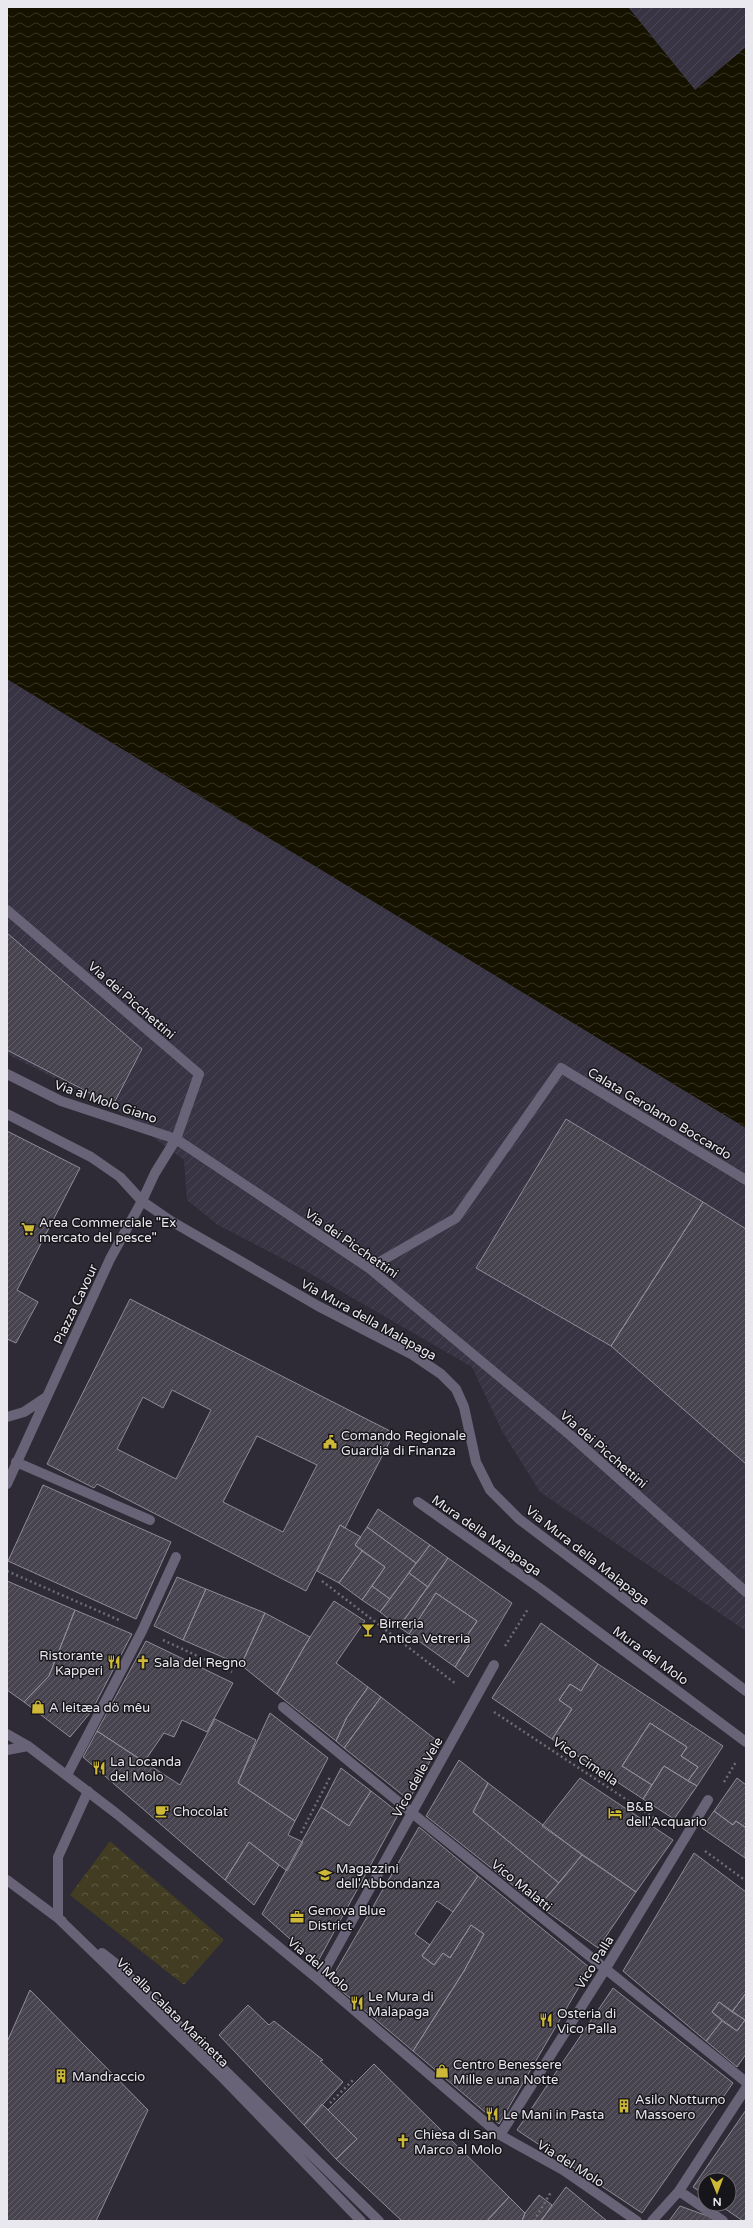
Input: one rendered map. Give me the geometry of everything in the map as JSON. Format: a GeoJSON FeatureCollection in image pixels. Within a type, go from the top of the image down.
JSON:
{"type":"FeatureCollection","features":[{"type":"Feature","properties":{"kind":"street","name":"Via dei Picchettini"},"geometry":{"type":"LineString","coordinates":[[7,910],[199,1074],[176,1139],[368,1268],[570,1436],[746,1592]]}},
{"type":"Feature","properties":{"kind":"street","name":"Calata Gerolamo Boccardo"},"geometry":{"type":"LineString","coordinates":[[368,1268],[456,1218],[561,1068],[746,1180]]}},
{"type":"Feature","properties":{"kind":"street","name":"Via al Molo Giano"},"geometry":{"type":"LineString","coordinates":[[7,1074],[61,1101],[176,1139]]}},
{"type":"Feature","properties":{"kind":"street","name":"Via Mura della Malapaga"},"geometry":{"type":"LineString","coordinates":[[7,1114],[91,1157],[120,1177],[142,1201],[171,1221],[318,1306],[412,1355],[441,1374],[456,1390],[464,1407],[476,1462],[490,1490],[519,1519],[746,1691]]}},
{"type":"Feature","properties":{"kind":"street","name":"Piazza Cavour"},"geometry":{"type":"LineString","coordinates":[[8,1478],[110,1259],[142,1201],[154,1173],[176,1139]]}},
{"type":"Feature","properties":{"kind":"street"},"geometry":{"type":"LineString","coordinates":[[7,1417],[24,1412],[45,1398]]}},
{"type":"Feature","properties":{"kind":"street"},"geometry":{"type":"LineString","coordinates":[[16,1462],[150,1520]]}},
{"type":"Feature","properties":{"kind":"street","name":"Mura della Malapaga"},"geometry":{"type":"LineString","coordinates":[[418,1502],[541,1589]]}},
{"type":"Feature","properties":{"kind":"street"},"geometry":{"type":"LineString","coordinates":[[67,1776],[142,1631],[176,1557]]}},
{"type":"Feature","properties":{"kind":"street","name":"Mura del Molo"},"geometry":{"type":"LineString","coordinates":[[541,1589],[746,1742]]}},
{"type":"Feature","properties":{"kind":"street","name":"Vico delle Vele"},"geometry":{"type":"LineString","coordinates":[[318,1980],[494,1665]]}},
{"type":"Feature","properties":{"kind":"street","name":"Vico Malatti"},"geometry":{"type":"LineString","coordinates":[[283,1706],[341,1756],[746,2082]]}},
{"type":"Feature","properties":{"kind":"street","name":"Via del Molo"},"geometry":{"type":"LineString","coordinates":[[7,1734],[28,1746],[88,1791],[318,1980],[500,2135],[563,2170],[637,2221]]}},
{"type":"Feature","properties":{"kind":"street"},"geometry":{"type":"LineString","coordinates":[[7,1750],[28,1746]]}},
{"type":"Feature","properties":{"kind":"street"},"geometry":{"type":"LineString","coordinates":[[58,1918],[58,1857],[88,1791]]}},
{"type":"Feature","properties":{"kind":"street","name":"Vico Palla"},"geometry":{"type":"LineString","coordinates":[[500,2135],[606,1968],[686,1839],[708,1800]]}},
{"type":"Feature","properties":{"kind":"street"},"geometry":{"type":"LineString","coordinates":[[7,1880],[116,1964],[379,2221]]}},
{"type":"Feature","properties":{"kind":"street","name":"Via alla Calata Marinetta"},"geometry":{"type":"LineString","coordinates":[[58,1918],[224,2079],[361,2221]]}},
{"type":"Feature","properties":{"kind":"street"},"geometry":{"type":"LineString","coordinates":[[652,2221],[679,2191],[746,2088]]}},
{"type":"Feature","properties":{"kind":"street"},"geometry":{"type":"LineString","coordinates":[[679,2191],[723,2221]]}},
{"type":"Feature","properties":{"kind":"path","name":"Vico Cimella"},"geometry":{"type":"LineString","coordinates":[[322,1581],[475,1698],[686,1839],[746,1881]]}},
{"type":"Feature","properties":{"kind":"path"},"geometry":{"type":"LineString","coordinates":[[494,1665],[541,1589]]}},
{"type":"Feature","properties":{"kind":"path"},"geometry":{"type":"LineString","coordinates":[[301,1833],[341,1756]]}},
{"type":"Feature","properties":{"kind":"path"},"geometry":{"type":"LineString","coordinates":[[330,2103],[354,2079]]}},
{"type":"Feature","properties":{"kind":"path"},"geometry":{"type":"LineString","coordinates":[[534,2221],[563,2170]]}},
{"type":"Feature","properties":{"kind":"shaded area"},"geometry":{"type":"Polygon","coordinates":[[[628,7],[746,7],[746,47],[695,90],[628,7]]]}},
{"type":"Feature","properties":{"kind":"shaded area"},"geometry":{"type":"Polygon","coordinates":[[[7,679],[746,1128],[746,1631],[540,1492],[502,1431],[472,1367],[306,1271],[218,1225],[187,1200],[184,1160],[117,1110],[7,1054],[7,679]]]}},
{"type":"Feature","properties":{"kind":"green space"},"geometry":{"type":"Polygon","coordinates":[[[110,1841],[224,1940],[184,1985],[70,1895],[110,1841]]]}},
{"type":"Feature","properties":{"kind":"water"},"geometry":{"type":"Polygon","coordinates":[[[7,7],[628,7],[695,90],[746,47],[746,1128],[7,679],[7,7]]]}},
{"type":"Feature","properties":{"kind":"building"},"geometry":{"type":"Polygon","coordinates":[[[7,933],[142,1049],[113,1105],[7,1050],[7,933]]]}},
{"type":"Feature","properties":{"kind":"building"},"geometry":{"type":"Polygon","coordinates":[[[566,1119],[703,1202],[611,1346],[476,1268],[566,1119]]]}},
{"type":"Feature","properties":{"kind":"building","name":"Area Commerciale \"Ex mercato del pesce\""},"geometry":{"type":"Polygon","coordinates":[[[7,1131],[80,1168],[17,1290],[38,1302],[16,1343],[7,1339],[7,1131]]]}},
{"type":"Feature","properties":{"kind":"building"},"geometry":{"type":"Polygon","coordinates":[[[703,1202],[746,1229],[746,1464],[611,1346],[703,1202]]]}},
{"type":"Feature","properties":{"kind":"building","name":"Comando Regionale Guardia di Finanza"},"geometry":{"type":"Polygon","coordinates":[[[130,1299],[394,1433],[345,1528],[340,1525],[306,1591],[97,1484],[94,1488],[47,1464],[130,1299]],[[172,1390],[163,1408],[143,1397],[117,1449],[176,1479],[211,1410],[172,1390]],[[257,1436],[223,1502],[283,1532],[317,1465],[257,1436]]]}},
{"type":"Feature","properties":{"kind":"building"},"geometry":{"type":"Polygon","coordinates":[[[43,1485],[171,1542],[136,1619],[8,1561],[43,1485]]]}},
{"type":"Feature","properties":{"kind":"building"},"geometry":{"type":"Polygon","coordinates":[[[378,1509],[430,1545],[416,1563],[367,1527],[378,1509]]]}},
{"type":"Feature","properties":{"kind":"building"},"geometry":{"type":"Polygon","coordinates":[[[340,1525],[361,1537],[355,1545],[362,1551],[339,1583],[317,1571],[340,1525]]]}},
{"type":"Feature","properties":{"kind":"building"},"geometry":{"type":"Polygon","coordinates":[[[367,1527],[416,1563],[390,1599],[372,1586],[385,1567],[355,1545],[367,1527]]]}},
{"type":"Feature","properties":{"kind":"building"},"geometry":{"type":"Polygon","coordinates":[[[430,1545],[448,1558],[428,1587],[409,1573],[430,1545]]]}},
{"type":"Feature","properties":{"kind":"building"},"geometry":{"type":"Polygon","coordinates":[[[362,1551],[385,1567],[362,1600],[339,1583],[362,1551]]]}},
{"type":"Feature","properties":{"kind":"building"},"geometry":{"type":"Polygon","coordinates":[[[448,1558],[512,1603],[468,1677],[455,1667],[470,1643],[465,1639],[477,1621],[436,1593],[409,1634],[399,1627],[448,1558]]]}},
{"type":"Feature","properties":{"kind":"building"},"geometry":{"type":"Polygon","coordinates":[[[409,1573],[428,1587],[399,1627],[380,1612],[409,1573]]]}},
{"type":"Feature","properties":{"kind":"building"},"geometry":{"type":"Polygon","coordinates":[[[177,1577],[206,1589],[183,1640],[154,1626],[177,1577]]]}},
{"type":"Feature","properties":{"kind":"building"},"geometry":{"type":"Polygon","coordinates":[[[7,1581],[75,1610],[49,1676],[24,1702],[7,1690],[7,1581]]]}},
{"type":"Feature","properties":{"kind":"building"},"geometry":{"type":"Polygon","coordinates":[[[372,1586],[390,1599],[380,1612],[362,1600],[372,1586]]]}},
{"type":"Feature","properties":{"kind":"building"},"geometry":{"type":"Polygon","coordinates":[[[206,1589],[265,1613],[241,1665],[183,1640],[206,1589]]]}},
{"type":"Feature","properties":{"kind":"building"},"geometry":{"type":"Polygon","coordinates":[[[436,1593],[477,1621],[465,1639],[470,1643],[455,1667],[409,1634],[436,1593]]]}},
{"type":"Feature","properties":{"kind":"building"},"geometry":{"type":"Polygon","coordinates":[[[334,1601],[365,1621],[336,1663],[368,1687],[347,1717],[336,1741],[277,1694],[310,1637],[334,1601]]]}},
{"type":"Feature","properties":{"kind":"building"},"geometry":{"type":"Polygon","coordinates":[[[75,1610],[132,1634],[91,1712],[70,1737],[24,1702],[49,1676],[75,1610]]]}},
{"type":"Feature","properties":{"kind":"building"},"geometry":{"type":"Polygon","coordinates":[[[265,1613],[310,1637],[277,1694],[241,1665],[265,1613]]]}},
{"type":"Feature","properties":{"kind":"building"},"geometry":{"type":"Polygon","coordinates":[[[541,1623],[598,1664],[581,1691],[570,1684],[559,1700],[572,1709],[552,1739],[492,1698],[541,1623]]]}},
{"type":"Feature","properties":{"kind":"building"},"geometry":{"type":"Polygon","coordinates":[[[146,1641],[233,1683],[207,1732],[182,1720],[174,1737],[164,1733],[144,1762],[97,1731],[146,1641]]]}},
{"type":"Feature","properties":{"kind":"building"},"geometry":{"type":"Polygon","coordinates":[[[598,1664],[723,1746],[697,1786],[688,1781],[698,1767],[681,1756],[687,1747],[650,1723],[622,1766],[652,1785],[643,1799],[552,1739],[572,1709],[559,1700],[570,1684],[581,1691],[598,1664]]]}},
{"type":"Feature","properties":{"kind":"building"},"geometry":{"type":"Polygon","coordinates":[[[368,1687],[381,1697],[344,1748],[336,1741],[347,1717],[368,1687]]]}},
{"type":"Feature","properties":{"kind":"building"},"geometry":{"type":"Polygon","coordinates":[[[381,1697],[440,1743],[409,1800],[344,1748],[381,1697]]]}},
{"type":"Feature","properties":{"kind":"building"},"geometry":{"type":"Polygon","coordinates":[[[270,1713],[328,1758],[295,1821],[238,1783],[270,1713]]]}},
{"type":"Feature","properties":{"kind":"building"},"geometry":{"type":"Polygon","coordinates":[[[215,1719],[256,1740],[238,1783],[295,1821],[288,1835],[303,1842],[287,1871],[249,1842],[225,1880],[83,1757],[97,1731],[180,1785],[215,1719]]]}},
{"type":"Feature","properties":{"kind":"building"},"geometry":{"type":"Polygon","coordinates":[[[650,1723],[687,1747],[681,1756],[698,1767],[688,1781],[664,1766],[652,1785],[622,1766],[650,1723]]]}},
{"type":"Feature","properties":{"kind":"building"},"geometry":{"type":"Polygon","coordinates":[[[459,1760],[488,1783],[473,1812],[559,1883],[539,1906],[426,1816],[459,1760]]]}},
{"type":"Feature","properties":{"kind":"building"},"geometry":{"type":"Polygon","coordinates":[[[664,1766],[697,1786],[674,1819],[643,1799],[664,1766]]]}},
{"type":"Feature","properties":{"kind":"building"},"geometry":{"type":"Polygon","coordinates":[[[341,1768],[371,1791],[349,1826],[321,1807],[341,1768]]]}},
{"type":"Feature","properties":{"kind":"building"},"geometry":{"type":"Polygon","coordinates":[[[580,1778],[673,1840],[636,1892],[542,1826],[580,1778]]]}},
{"type":"Feature","properties":{"kind":"building"},"geometry":{"type":"Polygon","coordinates":[[[737,1778],[746,1785],[746,1828],[736,1821],[733,1825],[714,1811],[737,1778]]]}},
{"type":"Feature","properties":{"kind":"building"},"geometry":{"type":"Polygon","coordinates":[[[488,1783],[582,1855],[559,1883],[473,1812],[488,1783]]]}},
{"type":"Feature","properties":{"kind":"building","name":"Magazzini dell'Abbondanza"},"geometry":{"type":"Polygon","coordinates":[[[371,1791],[399,1813],[317,1963],[262,1914],[321,1807],[349,1826],[371,1791]]]}},
{"type":"Feature","properties":{"kind":"building"},"geometry":{"type":"Polygon","coordinates":[[[714,1811],[733,1825],[736,1821],[746,1828],[745,1858],[702,1828],[714,1811]]]}},
{"type":"Feature","properties":{"kind":"building"},"geometry":{"type":"Polygon","coordinates":[[[419,1827],[478,1876],[453,1912],[437,1901],[415,1934],[430,1945],[422,1956],[434,1965],[443,1953],[450,1958],[471,1925],[484,1934],[464,1971],[413,2051],[330,1981],[419,1827]]]}},
{"type":"Feature","properties":{"kind":"building"},"geometry":{"type":"Polygon","coordinates":[[[249,1842],[279,1865],[254,1905],[225,1880],[249,1842]]]}},
{"type":"Feature","properties":{"kind":"building"},"geometry":{"type":"Polygon","coordinates":[[[694,1853],[746,1892],[746,1993],[732,2012],[719,2002],[712,2012],[722,2021],[706,2041],[623,1971],[694,1853]]]}},
{"type":"Feature","properties":{"kind":"building"},"geometry":{"type":"Polygon","coordinates":[[[582,1855],[636,1892],[598,1948],[539,1906],[582,1855]]]}},
{"type":"Feature","properties":{"kind":"building"},"geometry":{"type":"Polygon","coordinates":[[[478,1876],[590,1968],[499,2124],[413,2051],[464,1971],[484,1934],[471,1925],[450,1958],[443,1953],[434,1965],[422,1956],[478,1876]]]}},
{"type":"Feature","properties":{"kind":"building","name":"Asilo Notturno Massoero"},"geometry":{"type":"Polygon","coordinates":[[[613,1988],[733,2083],[642,2213],[517,2130],[613,1988]]]}},
{"type":"Feature","properties":{"kind":"building","name":"Mandraccio"},"geometry":{"type":"Polygon","coordinates":[[[30,1990],[148,2110],[96,2221],[7,2221],[7,2042],[30,1990]]]}},
{"type":"Feature","properties":{"kind":"building"},"geometry":{"type":"Polygon","coordinates":[[[746,1993],[746,2054],[737,2067],[706,2041],[722,2021],[737,2031],[745,2020],[732,2012],[746,1993]]]}},
{"type":"Feature","properties":{"kind":"building"},"geometry":{"type":"Polygon","coordinates":[[[719,2002],[745,2020],[737,2031],[712,2012],[719,2002]]]}},
{"type":"Feature","properties":{"kind":"building"},"geometry":{"type":"Polygon","coordinates":[[[248,2005],[269,2025],[274,2021],[323,2060],[320,2061],[343,2082],[304,2125],[219,2035],[248,2005]]]}},
{"type":"Feature","properties":{"kind":"building","name":"Chiesa di San Marco al Molo"},"geometry":{"type":"Polygon","coordinates":[[[374,2064],[509,2197],[487,2221],[402,2221],[336,2159],[357,2139],[328,2110],[374,2064]]]}},
{"type":"Feature","properties":{"kind":"building"},"geometry":{"type":"Polygon","coordinates":[[[322,2104],[357,2139],[336,2159],[304,2125],[322,2104]]]}},
{"type":"Feature","properties":{"kind":"building"},"geometry":{"type":"Polygon","coordinates":[[[746,2110],[746,2221],[743,2221],[730,2212],[737,2212],[737,2172],[703,2172],[746,2110]]]}},
{"type":"Feature","properties":{"kind":"building"},"geometry":{"type":"Polygon","coordinates":[[[697,2181],[697,2190],[693,2187],[697,2181]]]}},
{"type":"Feature","properties":{"kind":"building"},"geometry":{"type":"Polygon","coordinates":[[[566,2187],[607,2221],[541,2221],[566,2187]]]}},
{"type":"Feature","properties":{"kind":"building"},"geometry":{"type":"Polygon","coordinates":[[[539,2195],[552,2205],[541,2221],[522,2221],[525,2213],[539,2195]]]}},
{"type":"Feature","properties":{"kind":"building"},"geometry":{"type":"Polygon","coordinates":[[[509,2197],[525,2213],[522,2221],[487,2221],[509,2197]]]}},
{"type":"Feature","properties":{"kind":"building"},"geometry":{"type":"Polygon","coordinates":[[[680,2206],[716,2219],[714,2221],[669,2221],[680,2206]]]}},
{"type":"Feature","properties":{"kind":"place","name":"Area Commerciale \"Ex mercato del pesce\""},"geometry":{"type":"Point","coordinates":[28,1229]}},
{"type":"Feature","properties":{"kind":"place","name":"Comando Regionale Guardia di Finanza"},"geometry":{"type":"Point","coordinates":[330,1442]}},
{"type":"Feature","properties":{"kind":"place","name":"Birreria Antica Vetreria"},"geometry":{"type":"Point","coordinates":[368,1630]}},
{"type":"Feature","properties":{"kind":"place","name":"Ristorante Kapperi"},"geometry":{"type":"Point","coordinates":[114,1662]}},
{"type":"Feature","properties":{"kind":"place","name":"Sala del Regno"},"geometry":{"type":"Point","coordinates":[143,1662]}},
{"type":"Feature","properties":{"kind":"place","name":"A leitæa dö mêu"},"geometry":{"type":"Point","coordinates":[38,1707]}},
{"type":"Feature","properties":{"kind":"place","name":"La Locanda del Molo"},"geometry":{"type":"Point","coordinates":[99,1768]}},
{"type":"Feature","properties":{"kind":"place","name":"Chocolat"},"geometry":{"type":"Point","coordinates":[162,1811]}},
{"type":"Feature","properties":{"kind":"place","name":"B&B dell'Acquario"},"geometry":{"type":"Point","coordinates":[615,1813]}},
{"type":"Feature","properties":{"kind":"place","name":"Magazzini dell'Abbondanza"},"geometry":{"type":"Point","coordinates":[325,1875]}},
{"type":"Feature","properties":{"kind":"place","name":"Genova Blue District"},"geometry":{"type":"Point","coordinates":[297,1917]}},
{"type":"Feature","properties":{"kind":"place","name":"Le Mura di Malapaga"},"geometry":{"type":"Point","coordinates":[357,2003]}},
{"type":"Feature","properties":{"kind":"place","name":"Osteria di Vico Palla"},"geometry":{"type":"Point","coordinates":[546,2020]}},
{"type":"Feature","properties":{"kind":"place","name":"Centro Benessere Mille e una Notte"},"geometry":{"type":"Point","coordinates":[442,2071]}},
{"type":"Feature","properties":{"kind":"place","name":"Mandraccio"},"geometry":{"type":"Point","coordinates":[61,2076]}},
{"type":"Feature","properties":{"kind":"place","name":"Asilo Notturno Massoero"},"geometry":{"type":"Point","coordinates":[624,2106]}},
{"type":"Feature","properties":{"kind":"place","name":"Le Mani in Pasta"},"geometry":{"type":"Point","coordinates":[492,2114]}},
{"type":"Feature","properties":{"kind":"place","name":"Chiesa di San Marco al Molo"},"geometry":{"type":"Point","coordinates":[403,2141]}}]}
